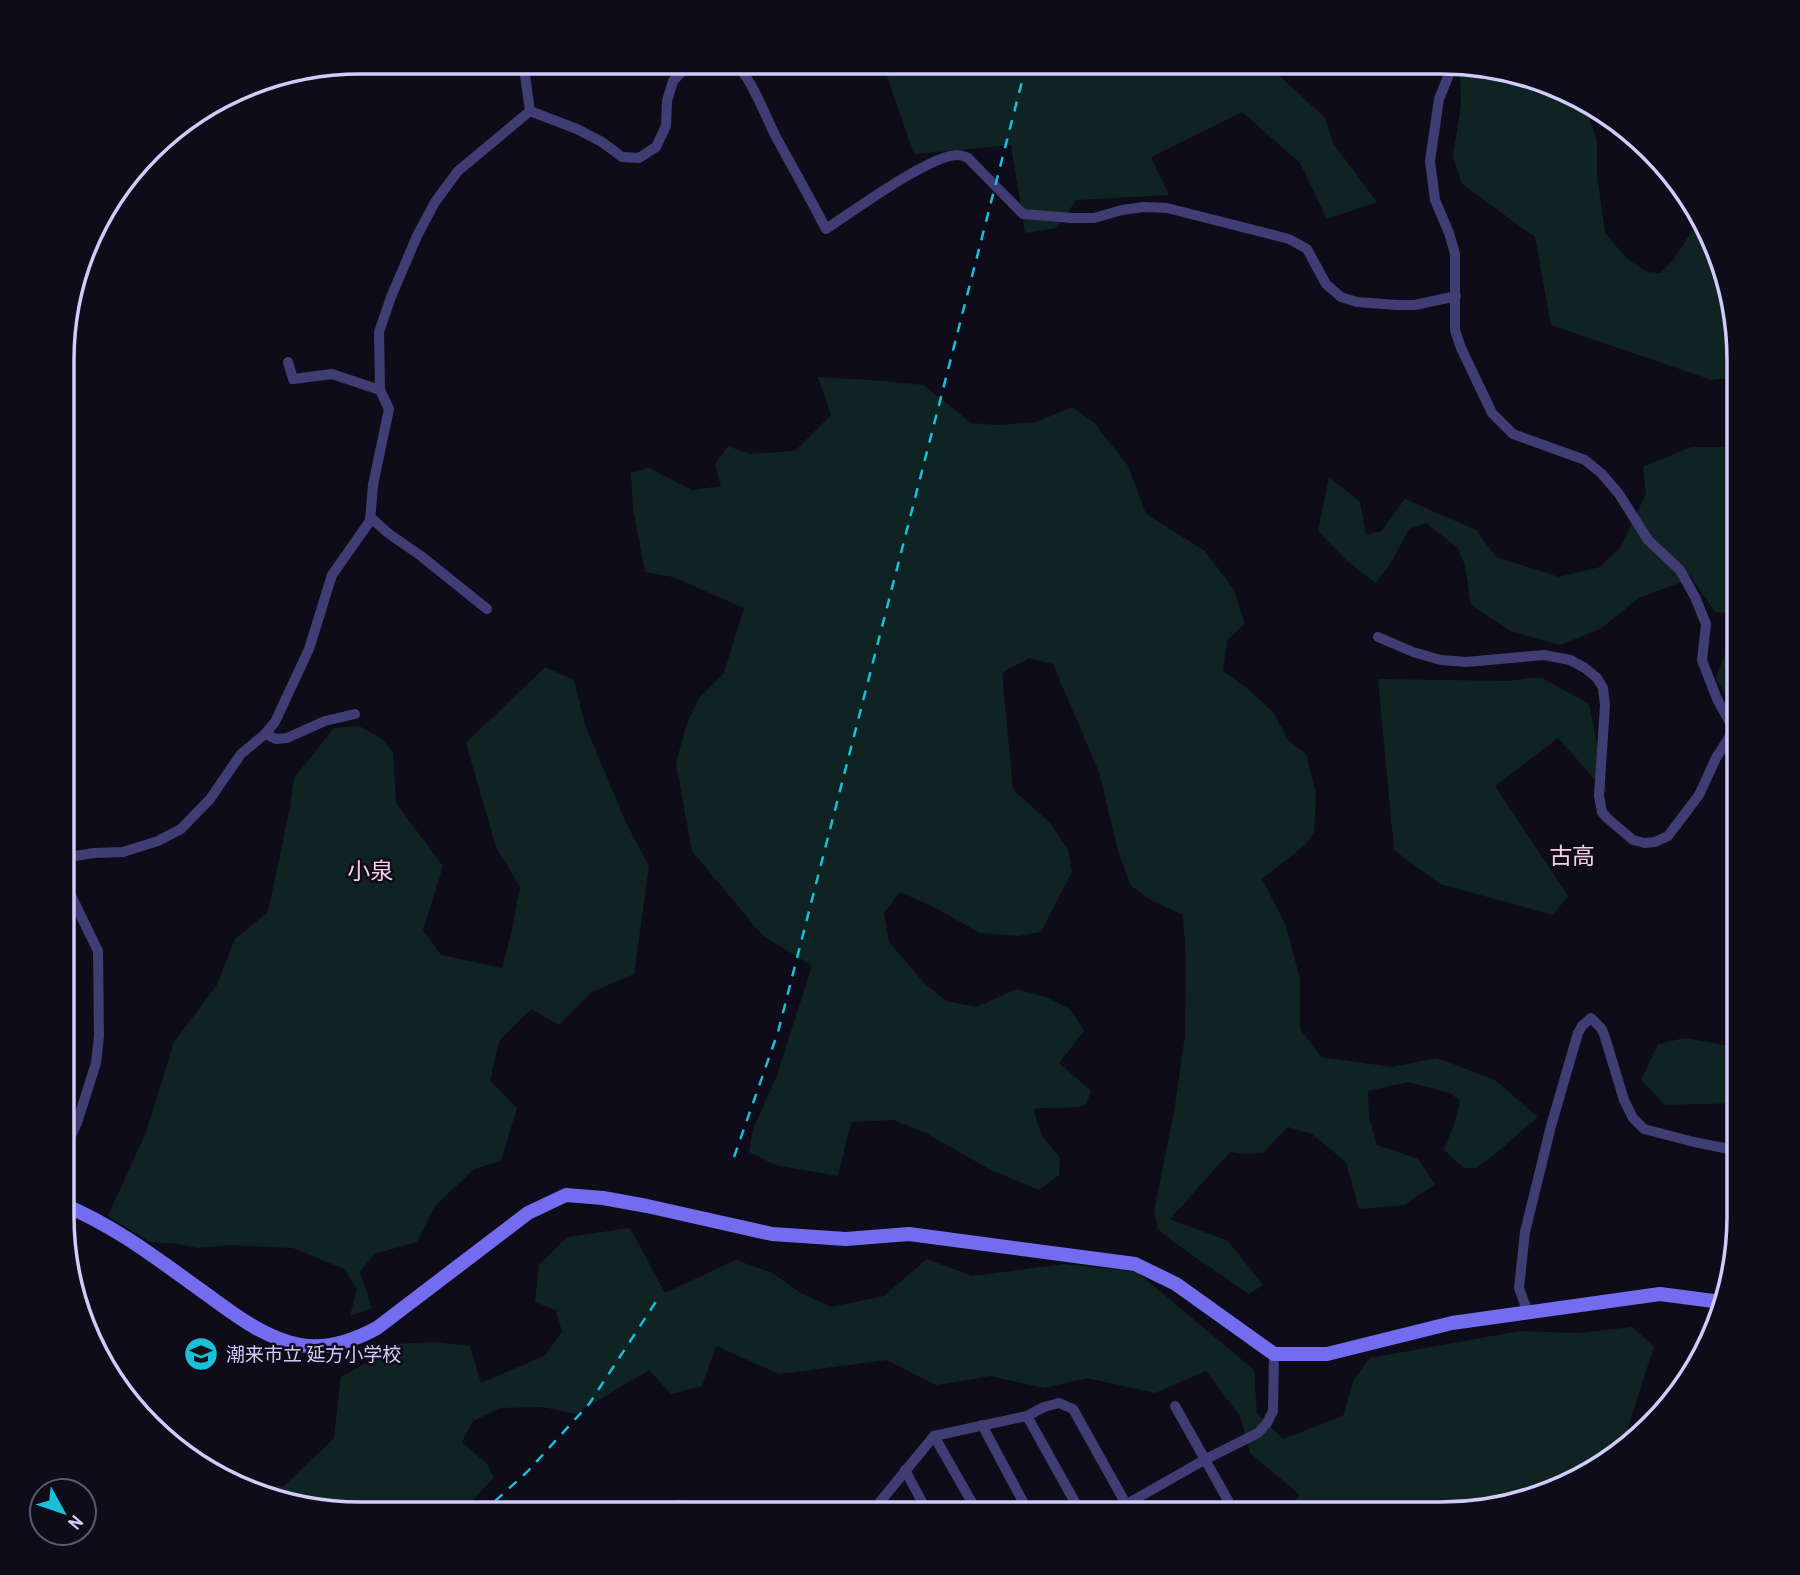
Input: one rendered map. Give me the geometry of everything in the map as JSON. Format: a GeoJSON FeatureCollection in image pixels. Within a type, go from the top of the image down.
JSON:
{"type":"FeatureCollection","features":[{"type":"Feature","properties":{"kind":"street"},"geometry":{"type":"LineString","coordinates":[[525,74],[530,111]]}},
{"type":"Feature","properties":{"kind":"street"},"geometry":{"type":"LineString","coordinates":[[530,111],[577,129],[602,142],[622,157],[639,158],[656,147],[666,126],[667,101],[673,81],[680,74]]}},
{"type":"Feature","properties":{"kind":"street"},"geometry":{"type":"LineString","coordinates":[[744,74],[827,229],[917,170],[947,157],[960,155],[968,158],[1023,214],[1094,218],[1122,210],[1167,208],[1289,239],[1307,249],[1326,284],[1341,297],[1357,302],[1415,305],[1456,296]]}},
{"type":"Feature","properties":{"kind":"street"},"geometry":{"type":"LineString","coordinates":[[1449,74],[1439,99],[1430,161],[1435,200],[1455,254],[1455,330],[1461,348],[1492,413],[1513,434],[1585,460],[1602,474],[1619,494],[1648,540],[1680,570],[1706,624],[1702,660],[1727,717]]}},
{"type":"Feature","properties":{"kind":"street"},"geometry":{"type":"LineString","coordinates":[[74,856],[123,852],[158,841],[181,829],[210,799],[242,754],[275,722],[309,649],[332,575],[370,521],[373,485],[389,409],[380,390],[379,332],[391,297],[435,202],[458,171],[530,111]]}},
{"type":"Feature","properties":{"kind":"street"},"geometry":{"type":"LineString","coordinates":[[288,362],[293,379],[332,374],[380,390]]}},
{"type":"Feature","properties":{"kind":"street"},"geometry":{"type":"LineString","coordinates":[[370,517],[487,609]]}},
{"type":"Feature","properties":{"kind":"street"},"geometry":{"type":"LineString","coordinates":[[1378,637],[1441,660],[1466,662],[1544,655],[1570,660],[1585,668],[1597,678],[1603,688],[1605,705],[1600,796],[1602,812],[1633,840],[1655,842],[1668,835],[1699,795],[1727,741]]}},
{"type":"Feature","properties":{"kind":"street"},"geometry":{"type":"LineString","coordinates":[[265,734],[275,739],[287,738],[325,721],[355,714]]}},
{"type":"Feature","properties":{"kind":"street"},"geometry":{"type":"LineString","coordinates":[[74,901],[98,951],[99,1035],[96,1063],[74,1127]]}},
{"type":"Feature","properties":{"kind":"street"},"geometry":{"type":"LineString","coordinates":[[1528,1313],[1519,1287],[1530,1205],[1578,1033],[1591,1018],[1604,1034],[1624,1100],[1633,1118],[1644,1129],[1727,1149]]}},
{"type":"Feature","properties":{"kind":"street"},"geometry":{"type":"LineString","coordinates":[[74,1210],[116,1230],[246,1322],[269,1335],[287,1342],[321,1347],[353,1340],[377,1328],[527,1213],[566,1195],[636,1204],[772,1234],[846,1239],[909,1234],[1135,1264],[1176,1284],[1274,1354],[1327,1354],[1452,1323],[1660,1294],[1713,1302]]}},
{"type":"Feature","properties":{"kind":"street"},"geometry":{"type":"LineString","coordinates":[[1139,1502],[1206,1459],[1258,1433],[1273,1411],[1274,1354]]}},
{"type":"Feature","properties":{"kind":"street"},"geometry":{"type":"LineString","coordinates":[[881,1502],[934,1436],[1027,1416],[1059,1403],[1073,1409],[1124,1502]]}},
{"type":"Feature","properties":{"kind":"street"},"geometry":{"type":"LineString","coordinates":[[1175,1406],[1229,1502]]}},
{"type":"Feature","properties":{"kind":"street"},"geometry":{"type":"LineString","coordinates":[[1027,1416],[1075,1502]]}},
{"type":"Feature","properties":{"kind":"street"},"geometry":{"type":"LineString","coordinates":[[982,1425],[1023,1502]]}},
{"type":"Feature","properties":{"kind":"street"},"geometry":{"type":"LineString","coordinates":[[934,1436],[972,1502]]}},
{"type":"Feature","properties":{"kind":"street"},"geometry":{"type":"LineString","coordinates":[[905,1470],[922,1502]]}},
{"type":"Feature","properties":{"kind":"green space"},"geometry":{"type":"Polygon","coordinates":[[[886,74],[1278,74],[1325,118],[1333,143],[1377,202],[1327,219],[1300,163],[1242,112],[1151,157],[1169,195],[1076,200],[1057,228],[1025,233],[1011,145],[914,154],[886,74]]]}},
{"type":"Feature","properties":{"kind":"green space"},"geometry":{"type":"Polygon","coordinates":[[[1460,74],[1515,83],[1550,95],[1588,115],[1597,141],[1597,175],[1605,233],[1627,259],[1647,272],[1660,273],[1674,259],[1694,228],[1697,233],[1711,267],[1721,303],[1727,378],[1712,380],[1551,325],[1535,237],[1462,184],[1453,156],[1461,104],[1460,74]]]}},
{"type":"Feature","properties":{"kind":"green space"},"geometry":{"type":"Polygon","coordinates":[[[818,377],[924,385],[971,423],[997,425],[1036,422],[1073,407],[1095,424],[1128,466],[1146,514],[1205,551],[1234,590],[1245,624],[1227,640],[1223,671],[1247,688],[1274,713],[1288,740],[1306,754],[1316,793],[1314,832],[1305,845],[1262,879],[1286,926],[1300,979],[1300,1029],[1321,1057],[1392,1067],[1437,1058],[1495,1080],[1538,1117],[1476,1168],[1464,1168],[1444,1150],[1460,1101],[1450,1093],[1408,1082],[1368,1091],[1369,1118],[1377,1145],[1418,1159],[1435,1184],[1404,1205],[1359,1209],[1346,1162],[1312,1134],[1288,1127],[1263,1153],[1230,1152],[1170,1219],[1228,1241],[1263,1285],[1249,1294],[1158,1229],[1154,1211],[1174,1112],[1185,1035],[1186,960],[1183,915],[1151,900],[1131,886],[1118,851],[1099,772],[1053,664],[1029,658],[1002,673],[1013,790],[1049,822],[1068,849],[1072,872],[1041,932],[1018,936],[980,933],[932,906],[900,892],[884,913],[889,942],[924,983],[946,1001],[977,1007],[1016,989],[1046,997],[1070,1009],[1084,1031],[1059,1063],[1091,1091],[1086,1105],[1033,1109],[1041,1134],[1060,1158],[1059,1175],[1039,1190],[991,1170],[926,1133],[894,1120],[851,1122],[838,1176],[775,1165],[749,1152],[753,1129],[776,1078],[812,966],[762,935],[692,851],[676,763],[687,723],[699,698],[724,673],[744,608],[673,577],[645,572],[633,509],[631,473],[649,468],[692,490],[721,486],[715,464],[728,446],[749,454],[795,451],[831,415],[818,377]]]}},
{"type":"Feature","properties":{"kind":"green space"},"geometry":{"type":"Polygon","coordinates":[[[1691,447],[1727,447],[1727,613],[1715,612],[1689,574],[1684,581],[1639,598],[1600,629],[1560,645],[1511,631],[1471,605],[1465,566],[1459,549],[1426,523],[1409,529],[1388,568],[1375,583],[1345,559],[1318,531],[1329,477],[1360,502],[1366,535],[1382,531],[1405,499],[1476,530],[1496,557],[1559,577],[1600,567],[1620,548],[1646,494],[1643,467],[1691,447]]]}},
{"type":"Feature","properties":{"kind":"green space"},"geometry":{"type":"Polygon","coordinates":[[[1727,648],[1727,697],[1716,678],[1727,648]]]}},
{"type":"Feature","properties":{"kind":"green space"},"geometry":{"type":"Polygon","coordinates":[[[545,667],[574,680],[585,725],[626,823],[649,866],[634,974],[592,992],[559,1025],[531,1009],[499,1041],[490,1081],[517,1108],[501,1161],[474,1169],[435,1206],[417,1242],[374,1254],[360,1272],[372,1308],[350,1316],[357,1289],[344,1269],[293,1248],[230,1245],[198,1248],[150,1242],[108,1216],[146,1132],[174,1042],[217,985],[235,939],[268,912],[294,778],[334,728],[359,726],[382,739],[393,752],[396,803],[443,866],[423,930],[441,955],[502,968],[520,887],[496,847],[466,743],[545,667]]]}},
{"type":"Feature","properties":{"kind":"green space"},"geometry":{"type":"Polygon","coordinates":[[[1542,678],[1589,704],[1607,793],[1558,738],[1495,786],[1568,896],[1553,915],[1440,884],[1394,850],[1378,679],[1509,681],[1542,678]]]}},
{"type":"Feature","properties":{"kind":"green space"},"geometry":{"type":"Polygon","coordinates":[[[1685,1038],[1727,1046],[1727,1103],[1665,1105],[1641,1080],[1658,1044],[1685,1038]]]}},
{"type":"Feature","properties":{"kind":"green space"},"geometry":{"type":"Polygon","coordinates":[[[630,1228],[665,1293],[736,1260],[772,1273],[801,1293],[831,1307],[884,1296],[927,1259],[972,1276],[1064,1264],[1137,1272],[1254,1370],[1257,1413],[1283,1439],[1343,1416],[1354,1379],[1370,1358],[1520,1331],[1580,1333],[1632,1327],[1654,1346],[1626,1433],[1584,1463],[1550,1480],[1515,1492],[1460,1501],[1294,1502],[1300,1495],[1250,1453],[1240,1416],[1206,1371],[1155,1393],[1087,1378],[1044,1388],[990,1376],[936,1385],[887,1360],[779,1374],[716,1346],[702,1386],[671,1394],[649,1370],[575,1414],[543,1407],[500,1408],[473,1421],[462,1442],[488,1465],[494,1478],[471,1502],[340,1501],[303,1496],[268,1486],[284,1486],[334,1438],[341,1377],[396,1344],[434,1342],[470,1346],[481,1383],[544,1356],[562,1332],[556,1310],[535,1302],[539,1264],[568,1237],[630,1228]]]}},
{"type":"Feature","properties":{"kind":"green space"},"geometry":{"type":"Polygon","coordinates":[[[677,1499],[693,1502],[672,1502],[677,1499]]]}},
{"type":"Feature","properties":{"kind":"railway"},"geometry":{"type":"LineString","coordinates":[[734,1157],[778,1032],[1024,74]]}},
{"type":"Feature","properties":{"kind":"railway"},"geometry":{"type":"LineString","coordinates":[[494,1502],[527,1472],[589,1404],[659,1297]]}},
{"type":"Feature","properties":{"kind":"place","name":"潮来市立 延方小学校"},"geometry":{"type":"Point","coordinates":[201,1354]}},
{"type":"Feature","properties":{"kind":"district","name":"古高"},"geometry":{"type":"Point","coordinates":[1572,856]}},
{"type":"Feature","properties":{"kind":"district","name":"小泉"},"geometry":{"type":"Point","coordinates":[370,871]}}]}
